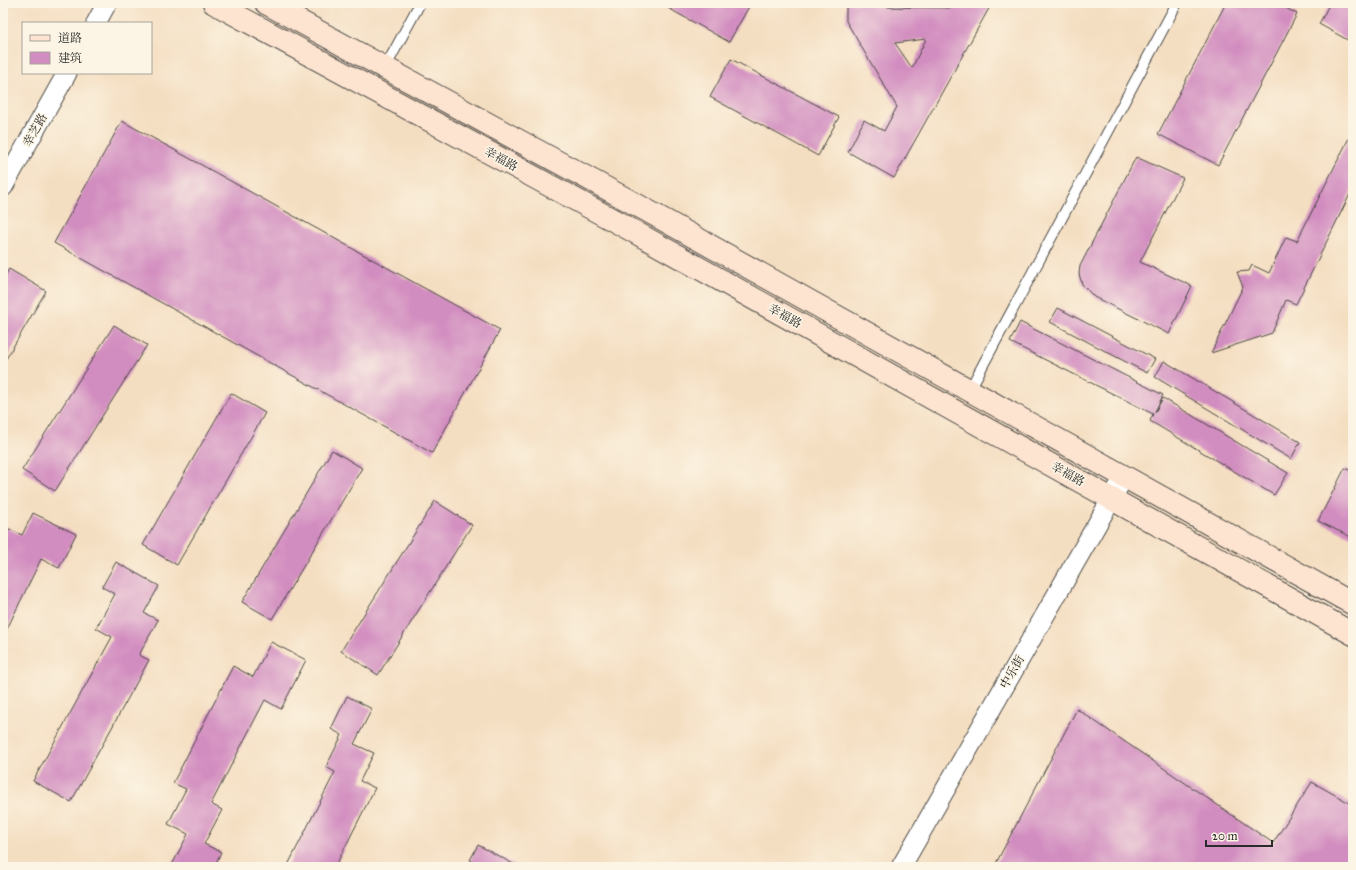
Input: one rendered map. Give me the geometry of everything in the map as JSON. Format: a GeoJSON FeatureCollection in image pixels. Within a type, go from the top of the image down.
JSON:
{"type":"FeatureCollection","features":[{"type":"Feature","properties":{"kind":"main road","name":"幸福路"},"geometry":{"type":"LineString","coordinates":[[214,3],[624,226],[1353,634]]}},
{"type":"Feature","properties":{"kind":"main road","name":"幸福路"},"geometry":{"type":"LineString","coordinates":[[266,3],[630,201],[1353,604]]}},
{"type":"Feature","properties":{"kind":"street"},"geometry":{"type":"LineString","coordinates":[[97,22],[107,3]]}},
{"type":"Feature","properties":{"kind":"street","name":"幸芝路"},"geometry":{"type":"LineString","coordinates":[[3,187],[66,74]]}},
{"type":"Feature","properties":{"kind":"street","name":"中乐街"},"geometry":{"type":"LineString","coordinates":[[901,867],[1124,477]]}},
{"type":"Feature","properties":{"kind":"lane"},"geometry":{"type":"LineString","coordinates":[[385,68],[420,3]]}},
{"type":"Feature","properties":{"kind":"lane"},"geometry":{"type":"LineString","coordinates":[[969,391],[1177,3]]}},
{"type":"Feature","properties":{"kind":"building"},"geometry":{"type":"Polygon","coordinates":[[[659,3],[751,3],[729,42],[659,3]]]}},
{"type":"Feature","properties":{"kind":"building"},"geometry":{"type":"Polygon","coordinates":[[[846,3],[886,3],[888,7],[953,8],[956,3],[992,3],[894,178],[848,152],[864,120],[884,131],[897,107],[846,21],[846,3]],[[926,39],[895,43],[912,68],[926,39]]]}},
{"type":"Feature","properties":{"kind":"building"},"geometry":{"type":"Polygon","coordinates":[[[1226,3],[1277,3],[1297,14],[1218,165],[1158,134],[1226,3]]]}},
{"type":"Feature","properties":{"kind":"building"},"geometry":{"type":"Polygon","coordinates":[[[1330,3],[1353,3],[1353,43],[1319,24],[1330,3]]]}},
{"type":"Feature","properties":{"kind":"building"},"geometry":{"type":"Polygon","coordinates":[[[731,59],[839,117],[818,156],[710,97],[731,59]]]}},
{"type":"Feature","properties":{"kind":"building"},"geometry":{"type":"Polygon","coordinates":[[[122,121],[500,330],[432,453],[54,243],[122,121]]]}},
{"type":"Feature","properties":{"kind":"building"},"geometry":{"type":"Polygon","coordinates":[[[1352,132],[1353,188],[1296,304],[1286,300],[1272,333],[1211,353],[1243,287],[1237,272],[1249,271],[1252,265],[1269,273],[1286,237],[1297,241],[1352,132]]]}},
{"type":"Feature","properties":{"kind":"building"},"geometry":{"type":"Polygon","coordinates":[[[1136,157],[1183,178],[1140,262],[1192,286],[1169,334],[1094,297],[1082,284],[1079,274],[1080,266],[1136,157]]]}},
{"type":"Feature","properties":{"kind":"building"},"geometry":{"type":"Polygon","coordinates":[[[9,269],[46,291],[3,364],[3,280],[9,269]]]}},
{"type":"Feature","properties":{"kind":"building"},"geometry":{"type":"Polygon","coordinates":[[[1058,308],[1155,359],[1147,373],[1050,322],[1058,308]]]}},
{"type":"Feature","properties":{"kind":"building"},"geometry":{"type":"Polygon","coordinates":[[[1020,322],[1163,395],[1155,412],[1163,398],[1288,473],[1274,495],[1150,421],[1153,414],[1010,342],[1020,322]]]}},
{"type":"Feature","properties":{"kind":"building"},"geometry":{"type":"Polygon","coordinates":[[[114,325],[147,345],[55,491],[22,470],[114,325]]]}},
{"type":"Feature","properties":{"kind":"building"},"geometry":{"type":"Polygon","coordinates":[[[1164,361],[1300,442],[1291,459],[1155,377],[1164,361]]]}},
{"type":"Feature","properties":{"kind":"building"},"geometry":{"type":"Polygon","coordinates":[[[231,393],[265,413],[177,565],[143,545],[231,393]]]}},
{"type":"Feature","properties":{"kind":"building"},"geometry":{"type":"Polygon","coordinates":[[[332,450],[362,468],[272,619],[242,602],[332,450]]]}},
{"type":"Feature","properties":{"kind":"building"},"geometry":{"type":"Polygon","coordinates":[[[1345,468],[1353,472],[1353,538],[1318,521],[1345,468]]]}},
{"type":"Feature","properties":{"kind":"building"},"geometry":{"type":"Polygon","coordinates":[[[435,501],[472,525],[378,675],[341,651],[435,501]]]}},
{"type":"Feature","properties":{"kind":"building"},"geometry":{"type":"Polygon","coordinates":[[[33,513],[76,534],[59,568],[41,559],[3,637],[3,526],[22,535],[33,513]]]}},
{"type":"Feature","properties":{"kind":"building"},"geometry":{"type":"Polygon","coordinates":[[[116,562],[159,586],[144,613],[158,620],[139,655],[149,660],[71,802],[33,781],[112,637],[96,628],[115,594],[102,587],[116,562]]]}},
{"type":"Feature","properties":{"kind":"building"},"geometry":{"type":"Polygon","coordinates":[[[271,642],[306,660],[281,709],[265,700],[211,804],[222,810],[204,844],[221,852],[214,867],[176,867],[172,865],[188,834],[168,824],[186,789],[173,783],[233,666],[253,677],[271,642]]]}},
{"type":"Feature","properties":{"kind":"building"},"geometry":{"type":"Polygon","coordinates":[[[347,696],[372,709],[354,744],[374,753],[360,781],[375,788],[335,867],[287,867],[335,772],[326,767],[342,735],[331,729],[347,696]]]}},
{"type":"Feature","properties":{"kind":"building"},"geometry":{"type":"Polygon","coordinates":[[[1077,709],[1273,843],[1312,782],[1353,805],[1353,867],[994,867],[1077,709]]]}},
{"type":"Feature","properties":{"kind":"building"},"geometry":{"type":"Polygon","coordinates":[[[478,845],[519,867],[482,867],[470,860],[478,845]]]}}]}
